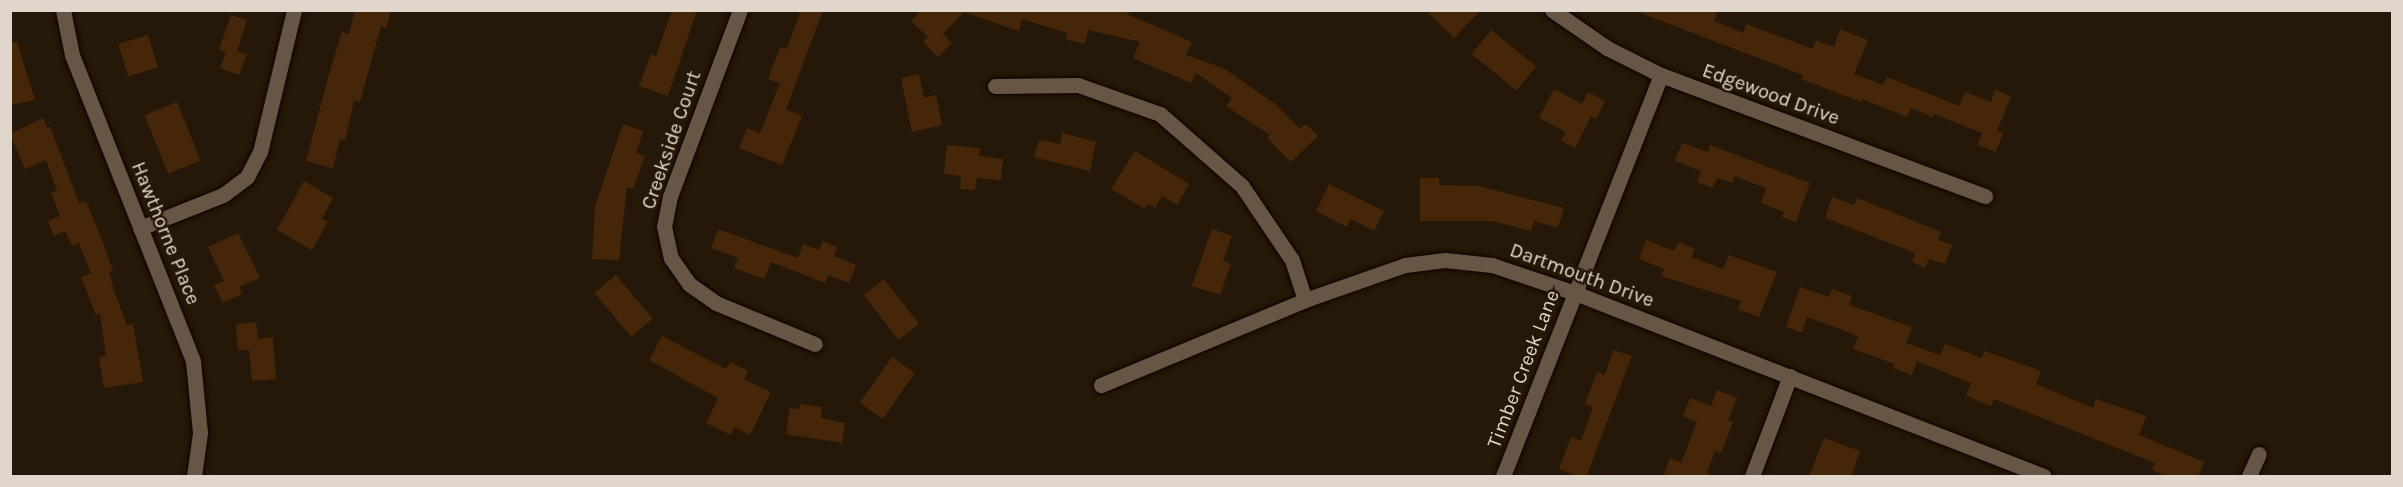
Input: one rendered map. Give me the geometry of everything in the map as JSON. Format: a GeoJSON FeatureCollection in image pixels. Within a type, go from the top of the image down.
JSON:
{"type":"FeatureCollection","features":[{"type":"Feature","properties":{"kind":"street","name":"Hawthorne Place"},"geometry":{"type":"LineString","coordinates":[[63,10],[72,55],[193,361],[200,434],[194,477]]}},
{"type":"Feature","properties":{"kind":"street"},"geometry":{"type":"LineString","coordinates":[[140,228],[222,195],[247,177],[260,153],[294,10]]}},
{"type":"Feature","properties":{"kind":"street","name":"Creekside Court"},"geometry":{"type":"LineString","coordinates":[[740,10],[670,196],[664,226],[671,258],[688,284],[717,303],[815,344]]}},
{"type":"Feature","properties":{"kind":"street","name":"Edgewood Drive"},"geometry":{"type":"LineString","coordinates":[[1552,10],[1607,48],[1661,75],[1985,196]]}},
{"type":"Feature","properties":{"kind":"street","name":"Timber Creek Lane"},"geometry":{"type":"LineString","coordinates":[[1503,477],[1661,75]]}},
{"type":"Feature","properties":{"kind":"street"},"geometry":{"type":"LineString","coordinates":[[995,86],[1078,86],[1160,114],[1242,186],[1292,260],[1305,300]]}},
{"type":"Feature","properties":{"kind":"street","name":"Dartmouth Drive"},"geometry":{"type":"LineString","coordinates":[[1101,385],[1305,300],[1405,264],[1445,260],[1492,265],[1575,292],[1790,376],[2009,470],[2044,477]]}},
{"type":"Feature","properties":{"kind":"street"},"geometry":{"type":"LineString","coordinates":[[1752,477],[1790,376]]}},
{"type":"Feature","properties":{"kind":"street"},"geometry":{"type":"LineString","coordinates":[[2249,477],[2259,454]]}},
{"type":"Feature","properties":{"kind":"building"},"geometry":{"type":"Polygon","coordinates":[[[355,10],[391,10],[386,28],[381,26],[360,102],[354,101],[345,141],[340,140],[333,168],[306,161],[342,32],[349,34],[355,10]]]}},
{"type":"Feature","properties":{"kind":"building"},"geometry":{"type":"Polygon","coordinates":[[[672,10],[697,10],[668,96],[639,86],[651,54],[656,56],[672,10]]]}},
{"type":"Feature","properties":{"kind":"building"},"geometry":{"type":"Polygon","coordinates":[[[801,10],[823,10],[786,109],[802,116],[782,165],[739,148],[747,128],[760,133],[780,83],[768,79],[780,47],[787,49],[801,10]]]}},
{"type":"Feature","properties":{"kind":"building"},"geometry":{"type":"Polygon","coordinates":[[[921,10],[1128,10],[1127,14],[1192,42],[1186,55],[1223,68],[1274,103],[1300,129],[1306,124],[1318,136],[1291,162],[1267,138],[1270,135],[1226,106],[1232,98],[1196,73],[1191,83],[1133,58],[1140,42],[1088,30],[1085,44],[1065,39],[1067,33],[1022,19],[1019,31],[964,12],[943,34],[952,43],[938,57],[923,42],[928,37],[911,21],[921,10]]]}},
{"type":"Feature","properties":{"kind":"building"},"geometry":{"type":"Polygon","coordinates":[[[1425,10],[1481,10],[1454,38],[1425,10]]]}},
{"type":"Feature","properties":{"kind":"building"},"geometry":{"type":"Polygon","coordinates":[[[1633,10],[1718,10],[1714,21],[1743,33],[1746,24],[1813,49],[1816,40],[1834,47],[1840,29],[1868,40],[1854,74],[1883,85],[1887,77],[1959,106],[1965,92],[1991,102],[1995,90],[2011,96],[1997,131],[2003,133],[1996,152],[1977,145],[1982,133],[1934,114],[1933,117],[1911,108],[1907,117],[1862,99],[1861,102],[1801,79],[1803,75],[1633,10]]]}},
{"type":"Feature","properties":{"kind":"building"},"geometry":{"type":"Polygon","coordinates":[[[231,15],[247,20],[237,51],[247,54],[239,75],[220,68],[226,52],[219,50],[231,15]]]}},
{"type":"Feature","properties":{"kind":"building"},"geometry":{"type":"Polygon","coordinates":[[[1491,30],[1536,67],[1517,91],[1471,54],[1491,30]]]}},
{"type":"Feature","properties":{"kind":"building"},"geometry":{"type":"Polygon","coordinates":[[[148,35],[158,68],[128,77],[118,44],[148,35]]]}},
{"type":"Feature","properties":{"kind":"building"},"geometry":{"type":"Polygon","coordinates":[[[17,42],[35,100],[10,105],[10,43],[17,42]]]}},
{"type":"Feature","properties":{"kind":"building"},"geometry":{"type":"Polygon","coordinates":[[[919,74],[924,98],[936,95],[942,125],[912,132],[901,78],[919,74]]]}},
{"type":"Feature","properties":{"kind":"building"},"geometry":{"type":"Polygon","coordinates":[[[1554,89],[1582,104],[1588,92],[1605,101],[1596,119],[1591,116],[1575,148],[1561,141],[1566,132],[1539,118],[1554,89]]]}},
{"type":"Feature","properties":{"kind":"building"},"geometry":{"type":"Polygon","coordinates":[[[177,102],[201,160],[168,174],[145,115],[177,102]]]}},
{"type":"Feature","properties":{"kind":"building"},"geometry":{"type":"Polygon","coordinates":[[[43,118],[47,128],[50,127],[79,203],[86,201],[100,235],[113,271],[109,272],[115,294],[127,325],[133,324],[143,382],[104,388],[99,357],[106,356],[100,313],[96,315],[81,277],[91,273],[79,243],[72,246],[65,231],[54,236],[48,221],[60,216],[51,193],[57,191],[46,160],[25,169],[10,134],[43,118]]]}},
{"type":"Feature","properties":{"kind":"building"},"geometry":{"type":"Polygon","coordinates":[[[623,124],[643,131],[636,153],[645,156],[633,189],[627,187],[619,260],[592,259],[595,206],[623,124]]]}},
{"type":"Feature","properties":{"kind":"building"},"geometry":{"type":"Polygon","coordinates":[[[1062,133],[1096,142],[1090,171],[1034,157],[1039,140],[1060,144],[1062,133]]]}},
{"type":"Feature","properties":{"kind":"building"},"geometry":{"type":"Polygon","coordinates":[[[1682,143],[1708,152],[1710,145],[1810,183],[1796,222],[1782,217],[1784,212],[1761,203],[1766,188],[1734,176],[1732,183],[1717,178],[1713,188],[1697,182],[1701,171],[1675,161],[1682,143]]]}},
{"type":"Feature","properties":{"kind":"building"},"geometry":{"type":"Polygon","coordinates":[[[947,145],[980,148],[979,156],[1003,159],[1001,180],[977,178],[975,190],[960,189],[961,176],[944,174],[947,145]]]}},
{"type":"Feature","properties":{"kind":"building"},"geometry":{"type":"Polygon","coordinates":[[[1135,151],[1189,184],[1177,205],[1162,196],[1155,208],[1148,204],[1145,209],[1111,189],[1135,151]]]}},
{"type":"Feature","properties":{"kind":"building"},"geometry":{"type":"Polygon","coordinates":[[[1420,178],[1439,178],[1439,185],[1479,186],[1564,208],[1558,228],[1534,221],[1531,231],[1492,221],[1420,221],[1420,178]]]}},
{"type":"Feature","properties":{"kind":"building"},"geometry":{"type":"Polygon","coordinates":[[[304,181],[333,198],[322,219],[328,222],[312,250],[277,230],[304,181]]]}},
{"type":"Feature","properties":{"kind":"building"},"geometry":{"type":"Polygon","coordinates":[[[1329,184],[1384,211],[1374,231],[1351,219],[1347,227],[1316,211],[1329,184]]]}},
{"type":"Feature","properties":{"kind":"building"},"geometry":{"type":"Polygon","coordinates":[[[1832,197],[1854,205],[1857,198],[1941,232],[1938,240],[1952,245],[1945,264],[1929,259],[1925,268],[1912,262],[1915,253],[1825,218],[1832,197]]]}},
{"type":"Feature","properties":{"kind":"building"},"geometry":{"type":"Polygon","coordinates":[[[718,229],[798,258],[803,244],[819,250],[823,241],[837,247],[834,256],[856,265],[849,283],[828,275],[825,283],[771,262],[764,279],[734,268],[738,258],[711,248],[718,229]]]}},
{"type":"Feature","properties":{"kind":"building"},"geometry":{"type":"Polygon","coordinates":[[[1212,229],[1232,236],[1223,261],[1231,264],[1220,295],[1192,286],[1212,229]]]}},
{"type":"Feature","properties":{"kind":"building"},"geometry":{"type":"Polygon","coordinates":[[[238,233],[260,278],[239,287],[242,294],[223,303],[214,285],[224,281],[208,247],[238,233]]]}},
{"type":"Feature","properties":{"kind":"building"},"geometry":{"type":"Polygon","coordinates":[[[1646,240],[1674,251],[1678,242],[1695,249],[1691,257],[1723,269],[1729,255],[1777,272],[1759,317],[1738,309],[1741,301],[1661,276],[1664,269],[1639,259],[1646,240]]]}},
{"type":"Feature","properties":{"kind":"building"},"geometry":{"type":"Polygon","coordinates":[[[616,275],[653,319],[631,337],[595,293],[616,275]]]}},
{"type":"Feature","properties":{"kind":"building"},"geometry":{"type":"Polygon","coordinates":[[[884,279],[919,324],[899,340],[864,295],[884,279]]]}},
{"type":"Feature","properties":{"kind":"building"},"geometry":{"type":"Polygon","coordinates":[[[1800,287],[1829,297],[1832,289],[1852,296],[1849,305],[1912,327],[1906,343],[1940,355],[1945,344],[1981,358],[1985,351],[2041,371],[2036,384],[2093,408],[2096,399],[2146,416],[2139,435],[2204,462],[2198,477],[2167,477],[2152,470],[2155,463],[1994,399],[1991,406],[1966,396],[1971,383],[1917,361],[1912,375],[1893,368],[1895,364],[1853,349],[1858,336],[1807,317],[1802,333],[1786,327],[1800,287]]]}},
{"type":"Feature","properties":{"kind":"building"},"geometry":{"type":"Polygon","coordinates":[[[256,322],[258,339],[273,337],[276,379],[252,381],[249,350],[238,350],[236,324],[256,322]]]}},
{"type":"Feature","properties":{"kind":"building"},"geometry":{"type":"Polygon","coordinates":[[[662,336],[726,369],[730,362],[748,371],[744,379],[771,392],[750,435],[734,427],[731,435],[706,423],[718,398],[649,360],[662,336]]]}},
{"type":"Feature","properties":{"kind":"building"},"geometry":{"type":"Polygon","coordinates":[[[1613,350],[1632,356],[1586,477],[1579,477],[1559,469],[1571,437],[1581,441],[1593,407],[1585,404],[1597,372],[1605,375],[1613,350]]]}},
{"type":"Feature","properties":{"kind":"building"},"geometry":{"type":"Polygon","coordinates":[[[892,357],[915,373],[883,419],[860,403],[892,357]]]}},
{"type":"Feature","properties":{"kind":"building"},"geometry":{"type":"Polygon","coordinates":[[[1717,390],[1737,398],[1728,420],[1733,422],[1721,453],[1715,451],[1707,473],[1713,477],[1663,477],[1670,458],[1681,463],[1697,422],[1683,416],[1690,398],[1711,406],[1717,390]]]}},
{"type":"Feature","properties":{"kind":"building"},"geometry":{"type":"Polygon","coordinates":[[[800,404],[822,407],[821,418],[845,423],[842,443],[786,434],[790,408],[799,409],[800,404]]]}},
{"type":"Feature","properties":{"kind":"building"},"geometry":{"type":"Polygon","coordinates":[[[1824,438],[1860,451],[1851,477],[1809,477],[1824,438]]]}}]}
